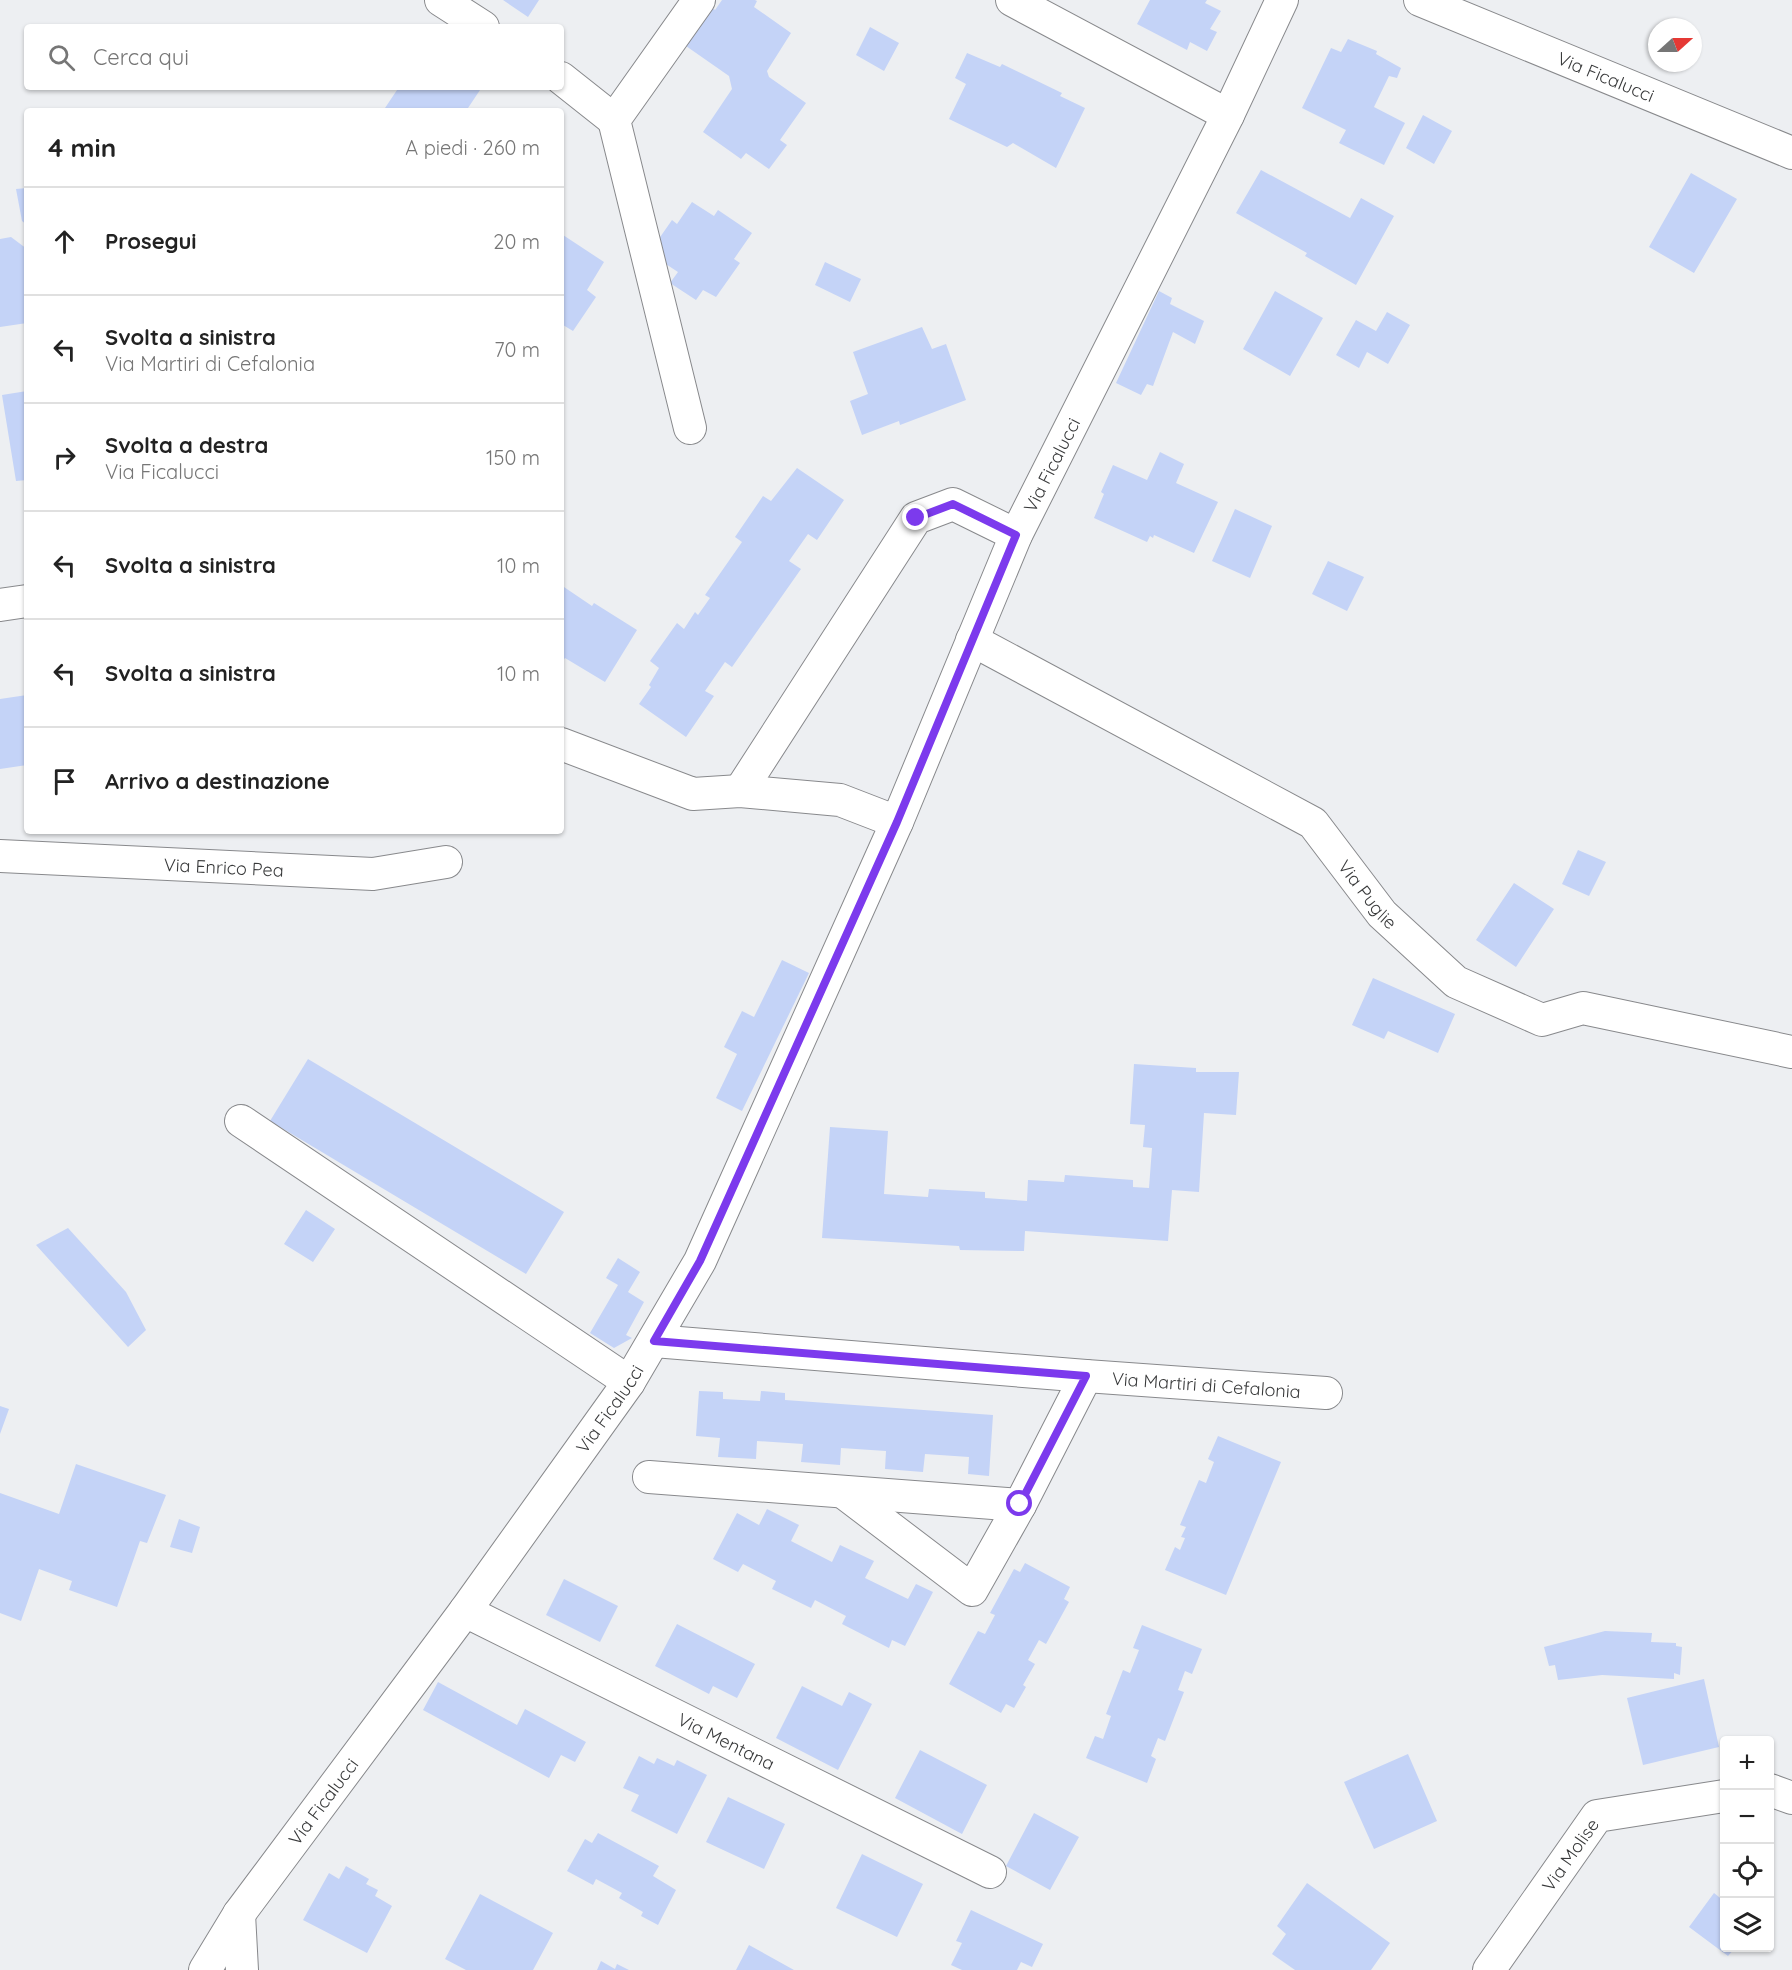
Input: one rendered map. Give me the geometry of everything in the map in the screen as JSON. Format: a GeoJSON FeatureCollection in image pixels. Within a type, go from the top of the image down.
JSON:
{"type":"FeatureCollection","features":[{"type":"Feature","properties":{"kind":"street"},"geometry":{"type":"LineString","coordinates":[[441,0],[478,24]]}},
{"type":"Feature","properties":{"kind":"street"},"geometry":{"type":"LineString","coordinates":[[614,120],[699,0]]}},
{"type":"Feature","properties":{"kind":"street"},"geometry":{"type":"LineString","coordinates":[[1012,0],[1228,115]]}},
{"type":"Feature","properties":{"kind":"street","name":"Via Ficalucci"},"geometry":{"type":"LineString","coordinates":[[205,1970],[239,1914],[465,1611],[629,1382],[700,1261],[897,822],[1016,535],[1228,115],[1282,0]]}},
{"type":"Feature","properties":{"kind":"street","name":"Via Ficalucci"},"geometry":{"type":"LineString","coordinates":[[1420,0],[1792,153]]}},
{"type":"Feature","properties":{"kind":"street"},"geometry":{"type":"LineString","coordinates":[[564,80],[614,120],[690,428]]}},
{"type":"Feature","properties":{"kind":"street"},"geometry":{"type":"LineString","coordinates":[[740,791],[916,518],[953,504],[1016,535]]}},
{"type":"Feature","properties":{"kind":"street"},"geometry":{"type":"LineString","coordinates":[[0,605],[24,601]]}},
{"type":"Feature","properties":{"kind":"street","name":"Via Puglie"},"geometry":{"type":"LineString","coordinates":[[972,640],[1313,823],[1382,914],[1456,982],[1542,1020],[1583,1008],[1792,1052]]}},
{"type":"Feature","properties":{"kind":"street"},"geometry":{"type":"LineString","coordinates":[[564,745],[693,794],[740,791],[840,800],[897,822]]}},
{"type":"Feature","properties":{"kind":"street","name":"Via Enrico Pea"},"geometry":{"type":"LineString","coordinates":[[0,856],[373,874],[446,862]]}},
{"type":"Feature","properties":{"kind":"street"},"geometry":{"type":"LineString","coordinates":[[241,1121],[629,1382]]}},
{"type":"Feature","properties":{"kind":"street","name":"Via Martiri di Cefalonia"},"geometry":{"type":"LineString","coordinates":[[654,1341],[1326,1393]]}},
{"type":"Feature","properties":{"kind":"street"},"geometry":{"type":"LineString","coordinates":[[843,1492],[972,1590],[1020,1504],[1086,1376]]}},
{"type":"Feature","properties":{"kind":"street"},"geometry":{"type":"LineString","coordinates":[[650,1477],[1020,1504]]}},
{"type":"Feature","properties":{"kind":"street","name":"Via Mentana"},"geometry":{"type":"LineString","coordinates":[[465,1611],[990,1872]]}},
{"type":"Feature","properties":{"kind":"street"},"geometry":{"type":"LineString","coordinates":[[1774,1791],[1792,1798]]}},
{"type":"Feature","properties":{"kind":"street","name":"Via Molise"},"geometry":{"type":"LineString","coordinates":[[1489,1970],[1597,1816],[1720,1798]]}},
{"type":"Feature","properties":{"kind":"street"},"geometry":{"type":"LineString","coordinates":[[239,1914],[242,1970]]}},
{"type":"Feature","properties":{"kind":"building"},"geometry":{"type":"Polygon","coordinates":[[[503,0],[539,0],[528,17],[503,0]]]}},
{"type":"Feature","properties":{"kind":"building"},"geometry":{"type":"Polygon","coordinates":[[[722,0],[755,0],[757,1],[754,7],[791,33],[767,71],[769,77],[806,103],[780,140],[787,145],[769,169],[746,153],[741,159],[703,132],[732,89],[729,76],[686,46],[710,6],[715,10],[722,0]]]}},
{"type":"Feature","properties":{"kind":"building"},"geometry":{"type":"Polygon","coordinates":[[[1150,0],[1207,0],[1205,3],[1221,11],[1210,29],[1217,32],[1207,51],[1190,42],[1187,50],[1137,24],[1150,0]]]}},
{"type":"Feature","properties":{"kind":"building"},"geometry":{"type":"Polygon","coordinates":[[[870,27],[899,43],[884,71],[856,55],[870,27]]]}},
{"type":"Feature","properties":{"kind":"building"},"geometry":{"type":"Polygon","coordinates":[[[1348,39],[1377,51],[1376,54],[1401,68],[1397,78],[1389,76],[1374,107],[1405,123],[1384,165],[1339,143],[1346,130],[1302,108],[1331,48],[1341,52],[1348,39]]]}},
{"type":"Feature","properties":{"kind":"building"},"geometry":{"type":"Polygon","coordinates":[[[967,53],[1000,67],[1002,64],[1062,93],[1060,96],[1085,108],[1056,168],[1013,143],[1007,147],[949,119],[966,84],[955,78],[967,53]]]}},
{"type":"Feature","properties":{"kind":"building"},"geometry":{"type":"Polygon","coordinates":[[[397,90],[480,90],[468,108],[385,108],[397,90]]]}},
{"type":"Feature","properties":{"kind":"building"},"geometry":{"type":"Polygon","coordinates":[[[1423,115],[1452,131],[1434,164],[1406,148],[1423,115]]]}},
{"type":"Feature","properties":{"kind":"building"},"geometry":{"type":"Polygon","coordinates":[[[1261,170],[1350,218],[1361,198],[1394,216],[1356,285],[1305,256],[1307,253],[1236,213],[1261,170]]]}},
{"type":"Feature","properties":{"kind":"building"},"geometry":{"type":"Polygon","coordinates":[[[1691,173],[1737,199],[1694,273],[1649,247],[1691,173]]]}},
{"type":"Feature","properties":{"kind":"building"},"geometry":{"type":"Polygon","coordinates":[[[24,188],[24,223],[22,221],[16,189],[24,188]]]}},
{"type":"Feature","properties":{"kind":"building"},"geometry":{"type":"Polygon","coordinates":[[[692,202],[714,216],[718,210],[752,233],[734,259],[740,263],[716,297],[703,290],[696,300],[670,283],[678,272],[649,253],[672,220],[677,224],[692,202]]]}},
{"type":"Feature","properties":{"kind":"building"},"geometry":{"type":"Polygon","coordinates":[[[564,236],[604,262],[587,290],[596,297],[573,331],[564,326],[564,236]]]}},
{"type":"Feature","properties":{"kind":"building"},"geometry":{"type":"Polygon","coordinates":[[[11,237],[24,247],[24,323],[0,327],[0,239],[11,237]]]}},
{"type":"Feature","properties":{"kind":"building"},"geometry":{"type":"Polygon","coordinates":[[[825,262],[861,279],[850,302],[815,285],[825,262]]]}},
{"type":"Feature","properties":{"kind":"building"},"geometry":{"type":"Polygon","coordinates":[[[1159,291],[1172,298],[1170,304],[1204,321],[1195,344],[1173,332],[1153,386],[1147,384],[1141,395],[1116,383],[1159,291]]]}},
{"type":"Feature","properties":{"kind":"building"},"geometry":{"type":"Polygon","coordinates":[[[1275,291],[1323,318],[1290,376],[1243,349],[1275,291]]]}},
{"type":"Feature","properties":{"kind":"building"},"geometry":{"type":"Polygon","coordinates":[[[1387,312],[1410,325],[1388,364],[1367,352],[1359,368],[1336,355],[1356,320],[1376,331],[1387,312]]]}},
{"type":"Feature","properties":{"kind":"building"},"geometry":{"type":"Polygon","coordinates":[[[922,327],[932,349],[946,344],[966,400],[900,425],[899,421],[862,435],[850,401],[868,394],[853,352],[922,327]]]}},
{"type":"Feature","properties":{"kind":"building"},"geometry":{"type":"Polygon","coordinates":[[[24,391],[24,480],[16,481],[2,395],[24,391]]]}},
{"type":"Feature","properties":{"kind":"building"},"geometry":{"type":"Polygon","coordinates":[[[1160,452],[1184,464],[1176,483],[1218,502],[1194,553],[1154,535],[1153,538],[1150,536],[1147,542],[1094,518],[1104,494],[1101,492],[1113,465],[1147,480],[1160,452]]]}},
{"type":"Feature","properties":{"kind":"building"},"geometry":{"type":"Polygon","coordinates":[[[797,468],[844,500],[817,540],[808,534],[789,561],[801,569],[732,667],[725,662],[705,691],[714,696],[686,737],[639,704],[651,687],[649,685],[659,668],[650,661],[677,623],[684,629],[695,612],[698,615],[710,598],[705,595],[742,542],[735,537],[763,496],[771,501],[797,468]]]}},
{"type":"Feature","properties":{"kind":"building"},"geometry":{"type":"Polygon","coordinates":[[[1235,509],[1272,526],[1250,578],[1212,561],[1235,509]]]}},
{"type":"Feature","properties":{"kind":"building"},"geometry":{"type":"Polygon","coordinates":[[[1328,561],[1364,577],[1347,611],[1312,594],[1328,561]]]}},
{"type":"Feature","properties":{"kind":"building"},"geometry":{"type":"Polygon","coordinates":[[[564,587],[592,606],[594,603],[637,630],[605,682],[564,660],[564,587]]]}},
{"type":"Feature","properties":{"kind":"building"},"geometry":{"type":"Polygon","coordinates":[[[24,695],[24,765],[0,769],[0,699],[24,695]]]}},
{"type":"Feature","properties":{"kind":"building"},"geometry":{"type":"Polygon","coordinates":[[[1578,850],[1606,862],[1589,896],[1562,884],[1578,850]]]}},
{"type":"Feature","properties":{"kind":"building"},"geometry":{"type":"Polygon","coordinates":[[[1514,883],[1554,909],[1516,967],[1476,940],[1514,883]]]}},
{"type":"Feature","properties":{"kind":"building"},"geometry":{"type":"Polygon","coordinates":[[[782,960],[809,973],[742,1111],[716,1098],[737,1054],[724,1047],[742,1011],[754,1017],[782,960]]]}},
{"type":"Feature","properties":{"kind":"building"},"geometry":{"type":"Polygon","coordinates":[[[1373,978],[1455,1014],[1438,1053],[1388,1031],[1384,1039],[1352,1025],[1373,978]]]}},
{"type":"Feature","properties":{"kind":"building"},"geometry":{"type":"Polygon","coordinates":[[[308,1059],[564,1212],[526,1274],[270,1121],[308,1059]]]}},
{"type":"Feature","properties":{"kind":"building"},"geometry":{"type":"Polygon","coordinates":[[[1134,1064],[1196,1068],[1196,1072],[1239,1072],[1236,1115],[1204,1113],[1199,1192],[1172,1190],[1168,1241],[1025,1231],[1024,1251],[960,1250],[959,1246],[822,1238],[830,1127],[888,1131],[884,1194],[928,1197],[929,1189],[985,1192],[985,1198],[1027,1201],[1028,1180],[1064,1182],[1065,1175],[1133,1180],[1133,1187],[1149,1188],[1152,1148],[1143,1147],[1145,1125],[1130,1124],[1134,1064]]]}},
{"type":"Feature","properties":{"kind":"building"},"geometry":{"type":"Polygon","coordinates":[[[306,1210],[335,1229],[313,1262],[284,1244],[306,1210]]]}},
{"type":"Feature","properties":{"kind":"building"},"geometry":{"type":"Polygon","coordinates":[[[68,1228],[126,1292],[146,1330],[128,1347],[36,1245],[68,1228]]]}},
{"type":"Feature","properties":{"kind":"building"},"geometry":{"type":"Polygon","coordinates":[[[618,1258],[640,1272],[628,1292],[644,1302],[626,1335],[632,1338],[614,1348],[590,1333],[618,1285],[606,1278],[618,1258]]]}},
{"type":"Feature","properties":{"kind":"building"},"geometry":{"type":"Polygon","coordinates":[[[699,1391],[723,1392],[723,1399],[760,1401],[761,1391],[785,1393],[785,1400],[993,1415],[989,1476],[968,1474],[969,1457],[925,1454],[923,1472],[885,1469],[886,1451],[841,1448],[840,1465],[801,1462],[803,1444],[757,1441],[756,1459],[718,1457],[720,1438],[696,1436],[699,1391]]]}},
{"type":"Feature","properties":{"kind":"building"},"geometry":{"type":"Polygon","coordinates":[[[0,1406],[9,1409],[0,1434],[0,1406]]]}},
{"type":"Feature","properties":{"kind":"building"},"geometry":{"type":"Polygon","coordinates":[[[1218,1436],[1281,1462],[1226,1595],[1165,1570],[1175,1547],[1180,1550],[1185,1538],[1181,1537],[1186,1527],[1180,1525],[1199,1480],[1206,1483],[1214,1462],[1208,1459],[1218,1436]]]}},
{"type":"Feature","properties":{"kind":"building"},"geometry":{"type":"Polygon","coordinates":[[[76,1464],[166,1495],[147,1543],[140,1541],[117,1607],[69,1590],[72,1581],[39,1569],[21,1621],[0,1613],[0,1493],[59,1514],[76,1464]]]}},
{"type":"Feature","properties":{"kind":"building"},"geometry":{"type":"Polygon","coordinates":[[[767,1509],[799,1525],[791,1541],[832,1562],[840,1545],[874,1561],[865,1578],[908,1599],[916,1584],[933,1592],[905,1646],[892,1640],[889,1648],[842,1624],[846,1616],[815,1600],[811,1608],[772,1589],[776,1581],[743,1564],[738,1572],[713,1559],[737,1513],[759,1525],[767,1509]]]}},
{"type":"Feature","properties":{"kind":"building"},"geometry":{"type":"Polygon","coordinates":[[[179,1519],[200,1527],[192,1553],[170,1547],[179,1519]]]}},
{"type":"Feature","properties":{"kind":"building"},"geometry":{"type":"Polygon","coordinates":[[[1025,1563],[1070,1587],[1064,1599],[1069,1602],[1046,1644],[1039,1640],[1028,1660],[1035,1664],[1014,1708],[1006,1704],[1001,1713],[949,1684],[978,1631],[985,1634],[995,1615],[990,1613],[1014,1569],[1020,1572],[1025,1563]]]}},
{"type":"Feature","properties":{"kind":"building"},"geometry":{"type":"Polygon","coordinates":[[[564,1579],[618,1606],[600,1642],[546,1615],[564,1579]]]}},
{"type":"Feature","properties":{"kind":"building"},"geometry":{"type":"Polygon","coordinates":[[[677,1624],[755,1664],[737,1698],[713,1686],[709,1694],[655,1666],[677,1624]]]}},
{"type":"Feature","properties":{"kind":"building"},"geometry":{"type":"Polygon","coordinates":[[[1142,1625],[1202,1649],[1192,1674],[1185,1671],[1178,1690],[1184,1692],[1165,1741],[1158,1738],[1151,1756],[1156,1759],[1147,1783],[1086,1758],[1095,1736],[1103,1739],[1111,1716],[1106,1714],[1123,1670],[1130,1673],[1139,1650],[1133,1648],[1142,1625]]]}},
{"type":"Feature","properties":{"kind":"building"},"geometry":{"type":"Polygon","coordinates":[[[1605,1631],[1652,1633],[1651,1642],[1676,1643],[1676,1646],[1682,1647],[1680,1675],[1674,1673],[1674,1679],[1602,1675],[1558,1680],[1555,1665],[1549,1666],[1544,1647],[1605,1631]]]}},
{"type":"Feature","properties":{"kind":"building"},"geometry":{"type":"Polygon","coordinates":[[[1704,1679],[1719,1747],[1643,1765],[1627,1698],[1704,1679]]]}},
{"type":"Feature","properties":{"kind":"building"},"geometry":{"type":"Polygon","coordinates":[[[438,1682],[517,1725],[525,1709],[586,1742],[575,1762],[561,1755],[549,1778],[423,1710],[438,1682]]]}},
{"type":"Feature","properties":{"kind":"building"},"geometry":{"type":"Polygon","coordinates":[[[802,1686],[842,1706],[849,1692],[872,1704],[838,1770],[776,1738],[802,1686]]]}},
{"type":"Feature","properties":{"kind":"building"},"geometry":{"type":"Polygon","coordinates":[[[920,1750],[987,1785],[962,1834],[895,1798],[920,1750]]]}},
{"type":"Feature","properties":{"kind":"building"},"geometry":{"type":"Polygon","coordinates":[[[1408,1754],[1437,1821],[1374,1849],[1344,1782],[1408,1754]]]}},
{"type":"Feature","properties":{"kind":"building"},"geometry":{"type":"Polygon","coordinates":[[[639,1756],[654,1764],[657,1758],[674,1766],[677,1760],[707,1775],[677,1834],[631,1811],[639,1795],[623,1788],[639,1756]]]}},
{"type":"Feature","properties":{"kind":"building"},"geometry":{"type":"Polygon","coordinates":[[[728,1797],[785,1824],[764,1869],[706,1842],[728,1797]]]}},
{"type":"Feature","properties":{"kind":"building"},"geometry":{"type":"Polygon","coordinates":[[[1034,1813],[1079,1837],[1050,1890],[1006,1866],[1034,1813]]]}},
{"type":"Feature","properties":{"kind":"building"},"geometry":{"type":"Polygon","coordinates":[[[598,1833],[659,1866],[653,1876],[676,1890],[658,1925],[641,1916],[643,1912],[619,1898],[622,1893],[596,1879],[593,1885],[567,1871],[585,1839],[592,1843],[598,1833]]]}},
{"type":"Feature","properties":{"kind":"building"},"geometry":{"type":"Polygon","coordinates":[[[862,1854],[923,1884],[897,1937],[836,1908],[862,1854]]]}},
{"type":"Feature","properties":{"kind":"building"},"geometry":{"type":"Polygon","coordinates":[[[346,1866],[369,1879],[366,1884],[378,1890],[375,1896],[392,1906],[367,1953],[303,1920],[329,1873],[339,1879],[346,1866]]]}},
{"type":"Feature","properties":{"kind":"building"},"geometry":{"type":"Polygon","coordinates":[[[1307,1883],[1390,1943],[1371,1970],[1295,1970],[1272,1954],[1286,1934],[1277,1926],[1307,1883]]]}},
{"type":"Feature","properties":{"kind":"building"},"geometry":{"type":"Polygon","coordinates":[[[1714,1893],[1720,1898],[1720,1950],[1689,1927],[1714,1893]]]}},
{"type":"Feature","properties":{"kind":"building"},"geometry":{"type":"Polygon","coordinates":[[[480,1894],[553,1933],[533,1970],[466,1970],[445,1959],[480,1894]]]}},
{"type":"Feature","properties":{"kind":"building"},"geometry":{"type":"Polygon","coordinates":[[[971,1910],[1043,1944],[1032,1967],[1021,1962],[1017,1970],[962,1970],[951,1965],[962,1943],[956,1941],[971,1910]]]}},
{"type":"Feature","properties":{"kind":"building"},"geometry":{"type":"Polygon","coordinates":[[[749,1945],[794,1970],[736,1970],[749,1945]]]}},
{"type":"Feature","properties":{"kind":"building"},"geometry":{"type":"Polygon","coordinates":[[[601,1961],[615,1969],[617,1964],[629,1970],[597,1970],[601,1961]]]}},
{"type":"Feature","properties":{"kind":"route"},"geometry":{"type":"LineString","coordinates":[[916,518],[953,504],[1016,535],[897,822],[700,1261],[654,1341],[1086,1376],[1020,1504]]}}]}
